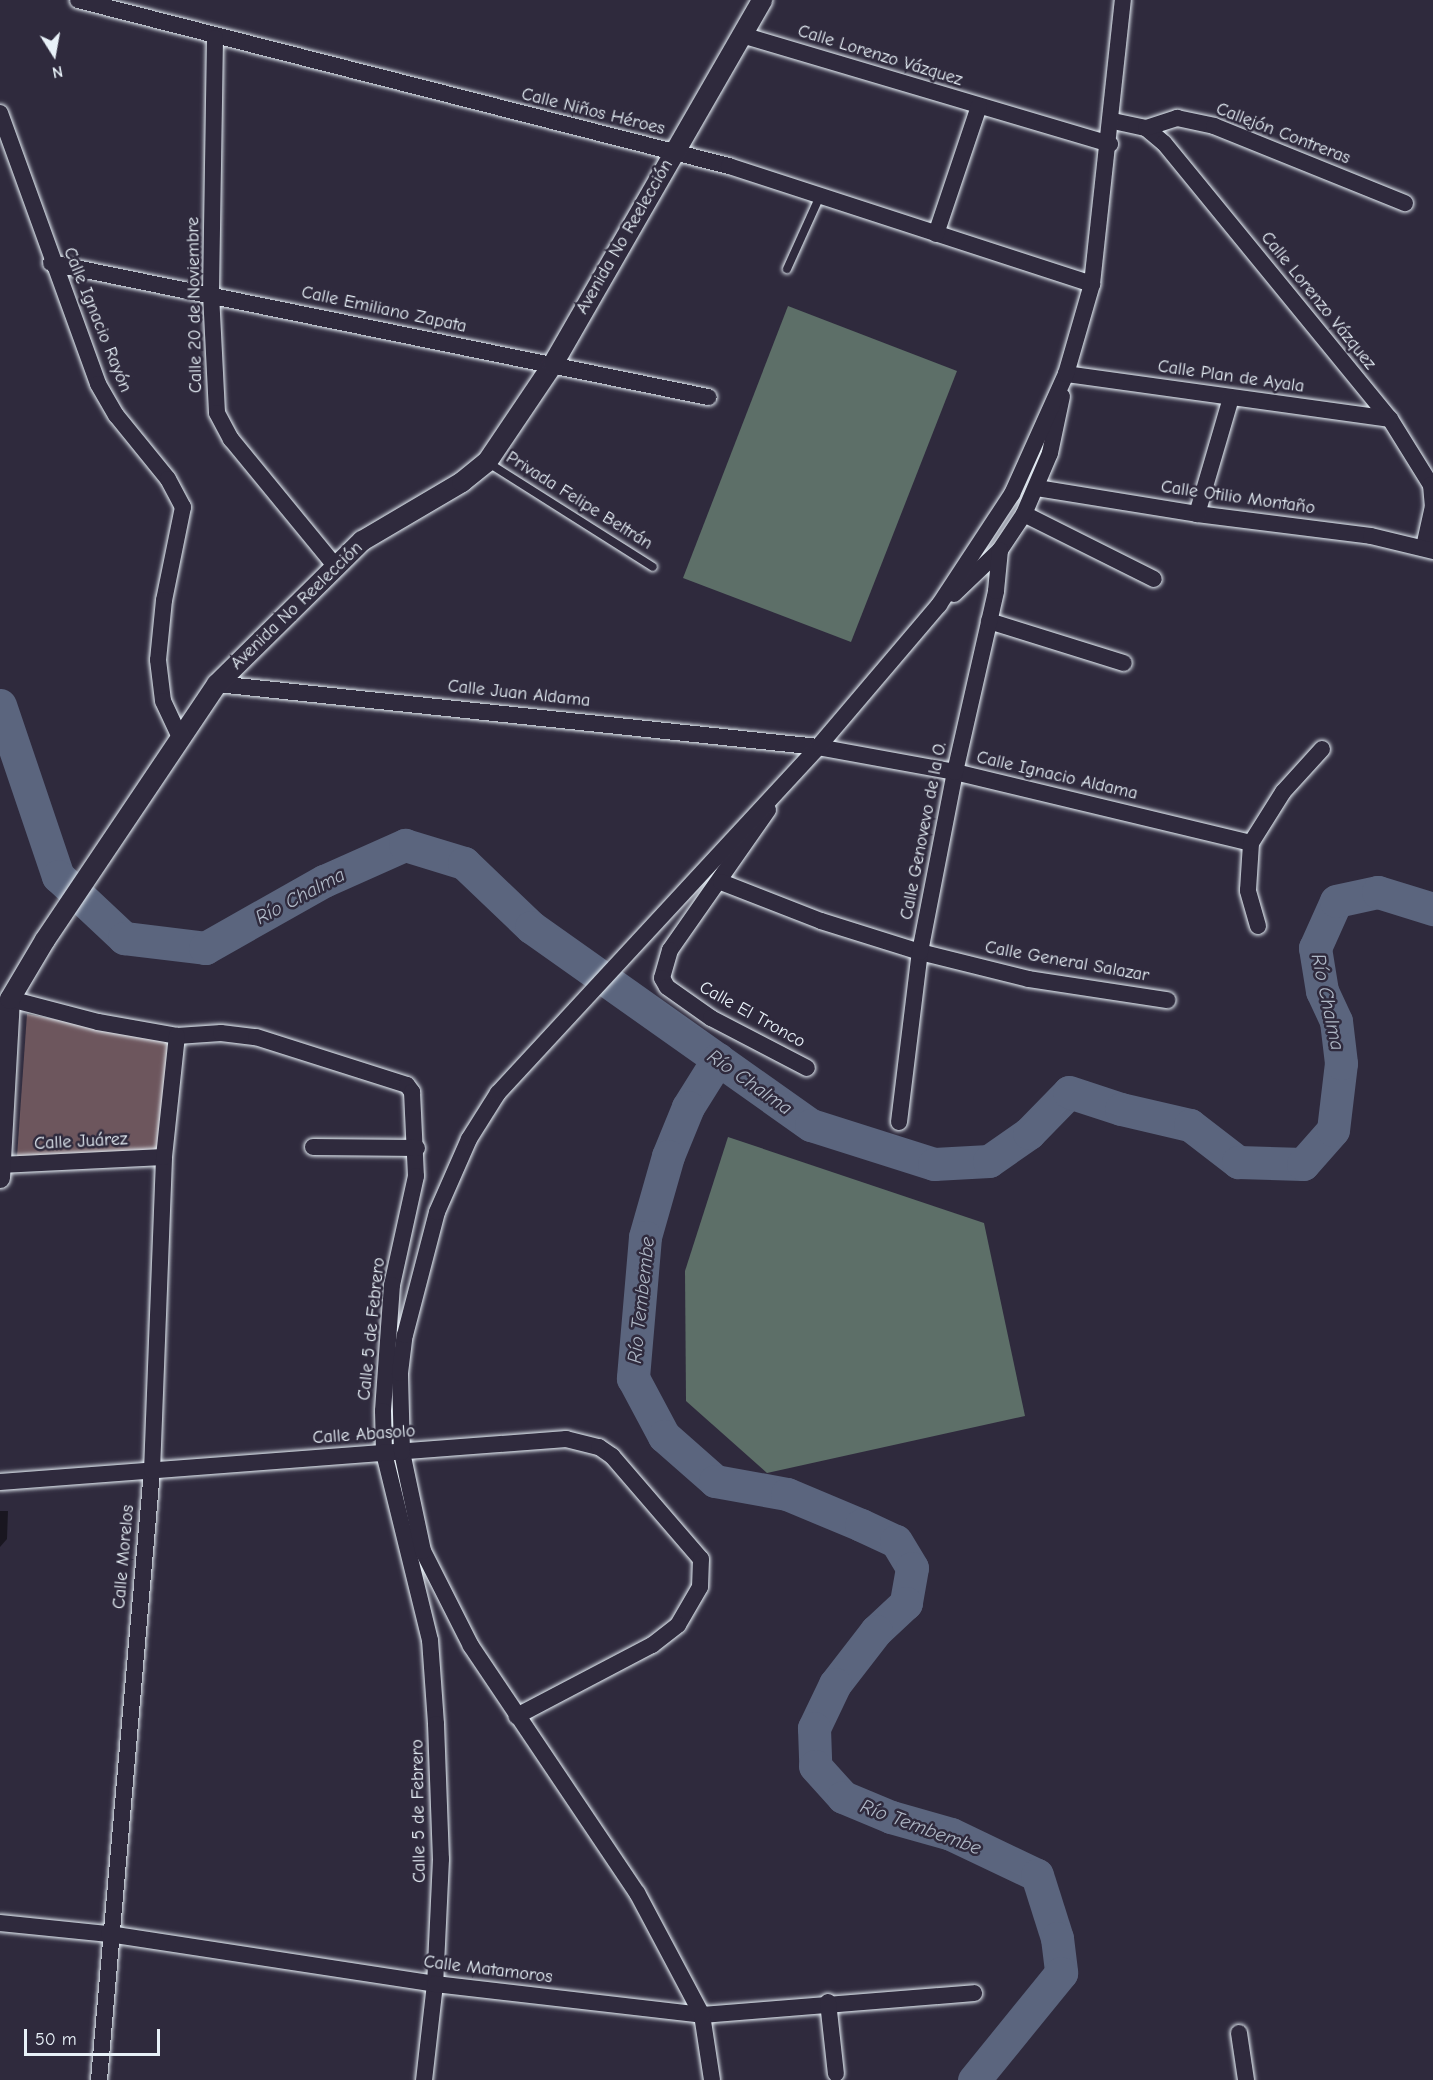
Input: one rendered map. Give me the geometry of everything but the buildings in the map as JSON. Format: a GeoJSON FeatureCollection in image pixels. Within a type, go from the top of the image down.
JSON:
{"type":"FeatureCollection","features":[{"type":"Feature","properties":{"kind":"street","name":"Calle Niños Héroes"},"geometry":{"type":"LineString","coordinates":[[78,0],[215,38],[729,166],[819,198],[1092,284]]}},
{"type":"Feature","properties":{"kind":"street","name":"Avenida No Reelección"},"geometry":{"type":"LineString","coordinates":[[5,992],[45,940],[179,735],[217,684],[362,541],[462,482],[487,462],[553,364],[762,0]]}},
{"type":"Feature","properties":{"kind":"street"},"geometry":{"type":"LineString","coordinates":[[712,2080],[702,2015],[637,1893],[471,1646],[415,1552],[402,1452],[400,1373],[405,1335],[437,1212],[469,1139],[498,1093],[818,747],[939,605],[1012,494],[1064,378],[1092,284],[1113,121],[1123,0]]}},
{"type":"Feature","properties":{"kind":"street","name":"Calle Lorenzo Vázquez"},"geometry":{"type":"LineString","coordinates":[[742,35],[1110,144]]}},
{"type":"Feature","properties":{"kind":"street","name":"Calle 20 de Noviembre"},"geometry":{"type":"LineString","coordinates":[[215,38],[211,294],[215,397],[221,423],[336,567]]}},
{"type":"Feature","properties":{"kind":"street"},"geometry":{"type":"LineString","coordinates":[[936,234],[979,106]]}},
{"type":"Feature","properties":{"kind":"street","name":"Calle Ignacio Rayón"},"geometry":{"type":"LineString","coordinates":[[0,113],[51,263],[98,384],[116,415],[168,478],[183,507],[164,600],[158,660],[163,701],[179,735]]}},
{"type":"Feature","properties":{"kind":"street","name":"Callejón Contreras"},"geometry":{"type":"LineString","coordinates":[[1146,128],[1177,118],[1214,126],[1405,203]]}},
{"type":"Feature","properties":{"kind":"street"},"geometry":{"type":"LineString","coordinates":[[1113,121],[1146,128]]}},
{"type":"Feature","properties":{"kind":"street","name":"Calle Lorenzo Vázquez"},"geometry":{"type":"LineString","coordinates":[[1146,128],[1164,143],[1390,419],[1431,485],[1433,506],[1429,549]]}},
{"type":"Feature","properties":{"kind":"street","name":"Calle Emiliano Zapata"},"geometry":{"type":"LineString","coordinates":[[51,263],[708,397]]}},
{"type":"Feature","properties":{"kind":"street"},"geometry":{"type":"LineString","coordinates":[[939,605],[972,579],[1000,550],[1024,514],[1037,488],[1059,425],[1064,378]]}},
{"type":"Feature","properties":{"kind":"street","name":"Calle Plan de Ayala"},"geometry":{"type":"LineString","coordinates":[[1064,378],[1390,419]]}},
{"type":"Feature","properties":{"kind":"street"},"geometry":{"type":"LineString","coordinates":[[1197,514],[1231,398]]}},
{"type":"Feature","properties":{"kind":"street","name":"Calle Otilio Montaño"},"geometry":{"type":"LineString","coordinates":[[1037,488],[1197,514],[1371,536],[1429,549]]}},
{"type":"Feature","properties":{"kind":"street"},"geometry":{"type":"LineString","coordinates":[[1024,514],[1154,579]]}},
{"type":"Feature","properties":{"kind":"street","name":"Calle Genovevo de la O."},"geometry":{"type":"LineString","coordinates":[[899,1122],[920,952],[955,772],[989,621],[1000,550]]}},
{"type":"Feature","properties":{"kind":"street"},"geometry":{"type":"LineString","coordinates":[[989,621],[1124,663]]}},
{"type":"Feature","properties":{"kind":"street","name":"Calle Juan Aldama"},"geometry":{"type":"LineString","coordinates":[[217,684],[818,747]]}},
{"type":"Feature","properties":{"kind":"street","name":"Calle Ignacio Aldama"},"geometry":{"type":"LineString","coordinates":[[818,747],[955,772],[1251,843]]}},
{"type":"Feature","properties":{"kind":"street"},"geometry":{"type":"LineString","coordinates":[[1258,926],[1248,890],[1251,843],[1283,792],[1322,750]]}},
{"type":"Feature","properties":{"kind":"street"},"geometry":{"type":"LineString","coordinates":[[721,882],[790,777]]}},
{"type":"Feature","properties":{"kind":"street","name":"Calle General Salazar"},"geometry":{"type":"LineString","coordinates":[[721,882],[821,921],[920,952],[1029,979],[1167,1000]]}},
{"type":"Feature","properties":{"kind":"street","name":"Calle El Tronco"},"geometry":{"type":"LineString","coordinates":[[721,882],[681,933],[663,966],[667,987],[711,1018],[807,1068]]}},
{"type":"Feature","properties":{"kind":"street"},"geometry":{"type":"LineString","coordinates":[[1,1169],[5,992]]}},
{"type":"Feature","properties":{"kind":"street","name":"Calle 5 de Febrero"},"geometry":{"type":"LineString","coordinates":[[5,992],[177,1036],[221,1033],[256,1037],[407,1085],[413,1095],[417,1148],[416,1176],[393,1285],[384,1453],[415,1552],[430,1640],[436,1724],[441,1859],[435,1984],[424,2080]]}},
{"type":"Feature","properties":{"kind":"street","name":"Calle Morelos"},"geometry":{"type":"LineString","coordinates":[[99,2080],[109,1934],[152,1471],[164,1157],[177,1036]]}},
{"type":"Feature","properties":{"kind":"street"},"geometry":{"type":"LineString","coordinates":[[313,1147],[417,1148]]}},
{"type":"Feature","properties":{"kind":"street","name":"Calle Juárez"},"geometry":{"type":"LineString","coordinates":[[1,1169],[164,1157]]}},
{"type":"Feature","properties":{"kind":"street","name":"Calle Abasolo"},"geometry":{"type":"LineString","coordinates":[[0,1482],[566,1439],[586,1442],[612,1456],[689,1543],[701,1559],[700,1587],[678,1625],[652,1645],[517,1716]]}},
{"type":"Feature","properties":{"kind":"street","name":"Calle Matamoros"},"geometry":{"type":"LineString","coordinates":[[0,1923],[109,1934],[435,1984],[702,2015],[828,2002],[974,1993]]}},
{"type":"Feature","properties":{"kind":"street"},"geometry":{"type":"LineString","coordinates":[[828,2002],[836,2074]]}},
{"type":"Feature","properties":{"kind":"street"},"geometry":{"type":"LineString","coordinates":[[1239,2033],[1246,2080]]}},
{"type":"Feature","properties":{"kind":"lane"},"geometry":{"type":"LineString","coordinates":[[787,269],[819,198]]}},
{"type":"Feature","properties":{"kind":"lane","name":"Privada Felipe Beltrán"},"geometry":{"type":"LineString","coordinates":[[487,462],[652,567]]}},
{"type":"Feature","properties":{"kind":"green space"},"geometry":{"type":"Polygon","coordinates":[[[788,306],[957,371],[851,642],[683,578],[788,306]]]}},
{"type":"Feature","properties":{"kind":"green space"},"geometry":{"type":"Polygon","coordinates":[[[728,1137],[984,1223],[1025,1416],[767,1473],[686,1401],[685,1271],[728,1137]]]}},
{"type":"Feature","properties":{"kind":"waterway","name":"Río Chalma"},"geometry":{"type":"LineString","coordinates":[[0,705],[58,876],[124,938],[205,948],[324,881],[405,845],[464,863],[531,927],[811,1125],[934,1164],[989,1161],[1029,1133],[1069,1092],[1121,1109],[1190,1125],[1238,1162],[1303,1164],[1333,1130],[1341,1063],[1336,1021],[1322,991],[1315,948],[1336,901],[1378,892],[1433,909]]}},
{"type":"Feature","properties":{"kind":"waterway","name":"Río Tembembe"},"geometry":{"type":"LineString","coordinates":[[718,1059],[688,1107],[668,1156],[645,1237],[633,1378],[664,1436],[715,1481],[787,1494],[861,1525],[896,1541],[912,1568],[906,1603],[876,1631],[835,1684],[814,1728],[815,1766],[843,1797],[891,1817],[951,1834],[1037,1875],[1057,1938],[1061,1973],[974,2080]]}}]}
